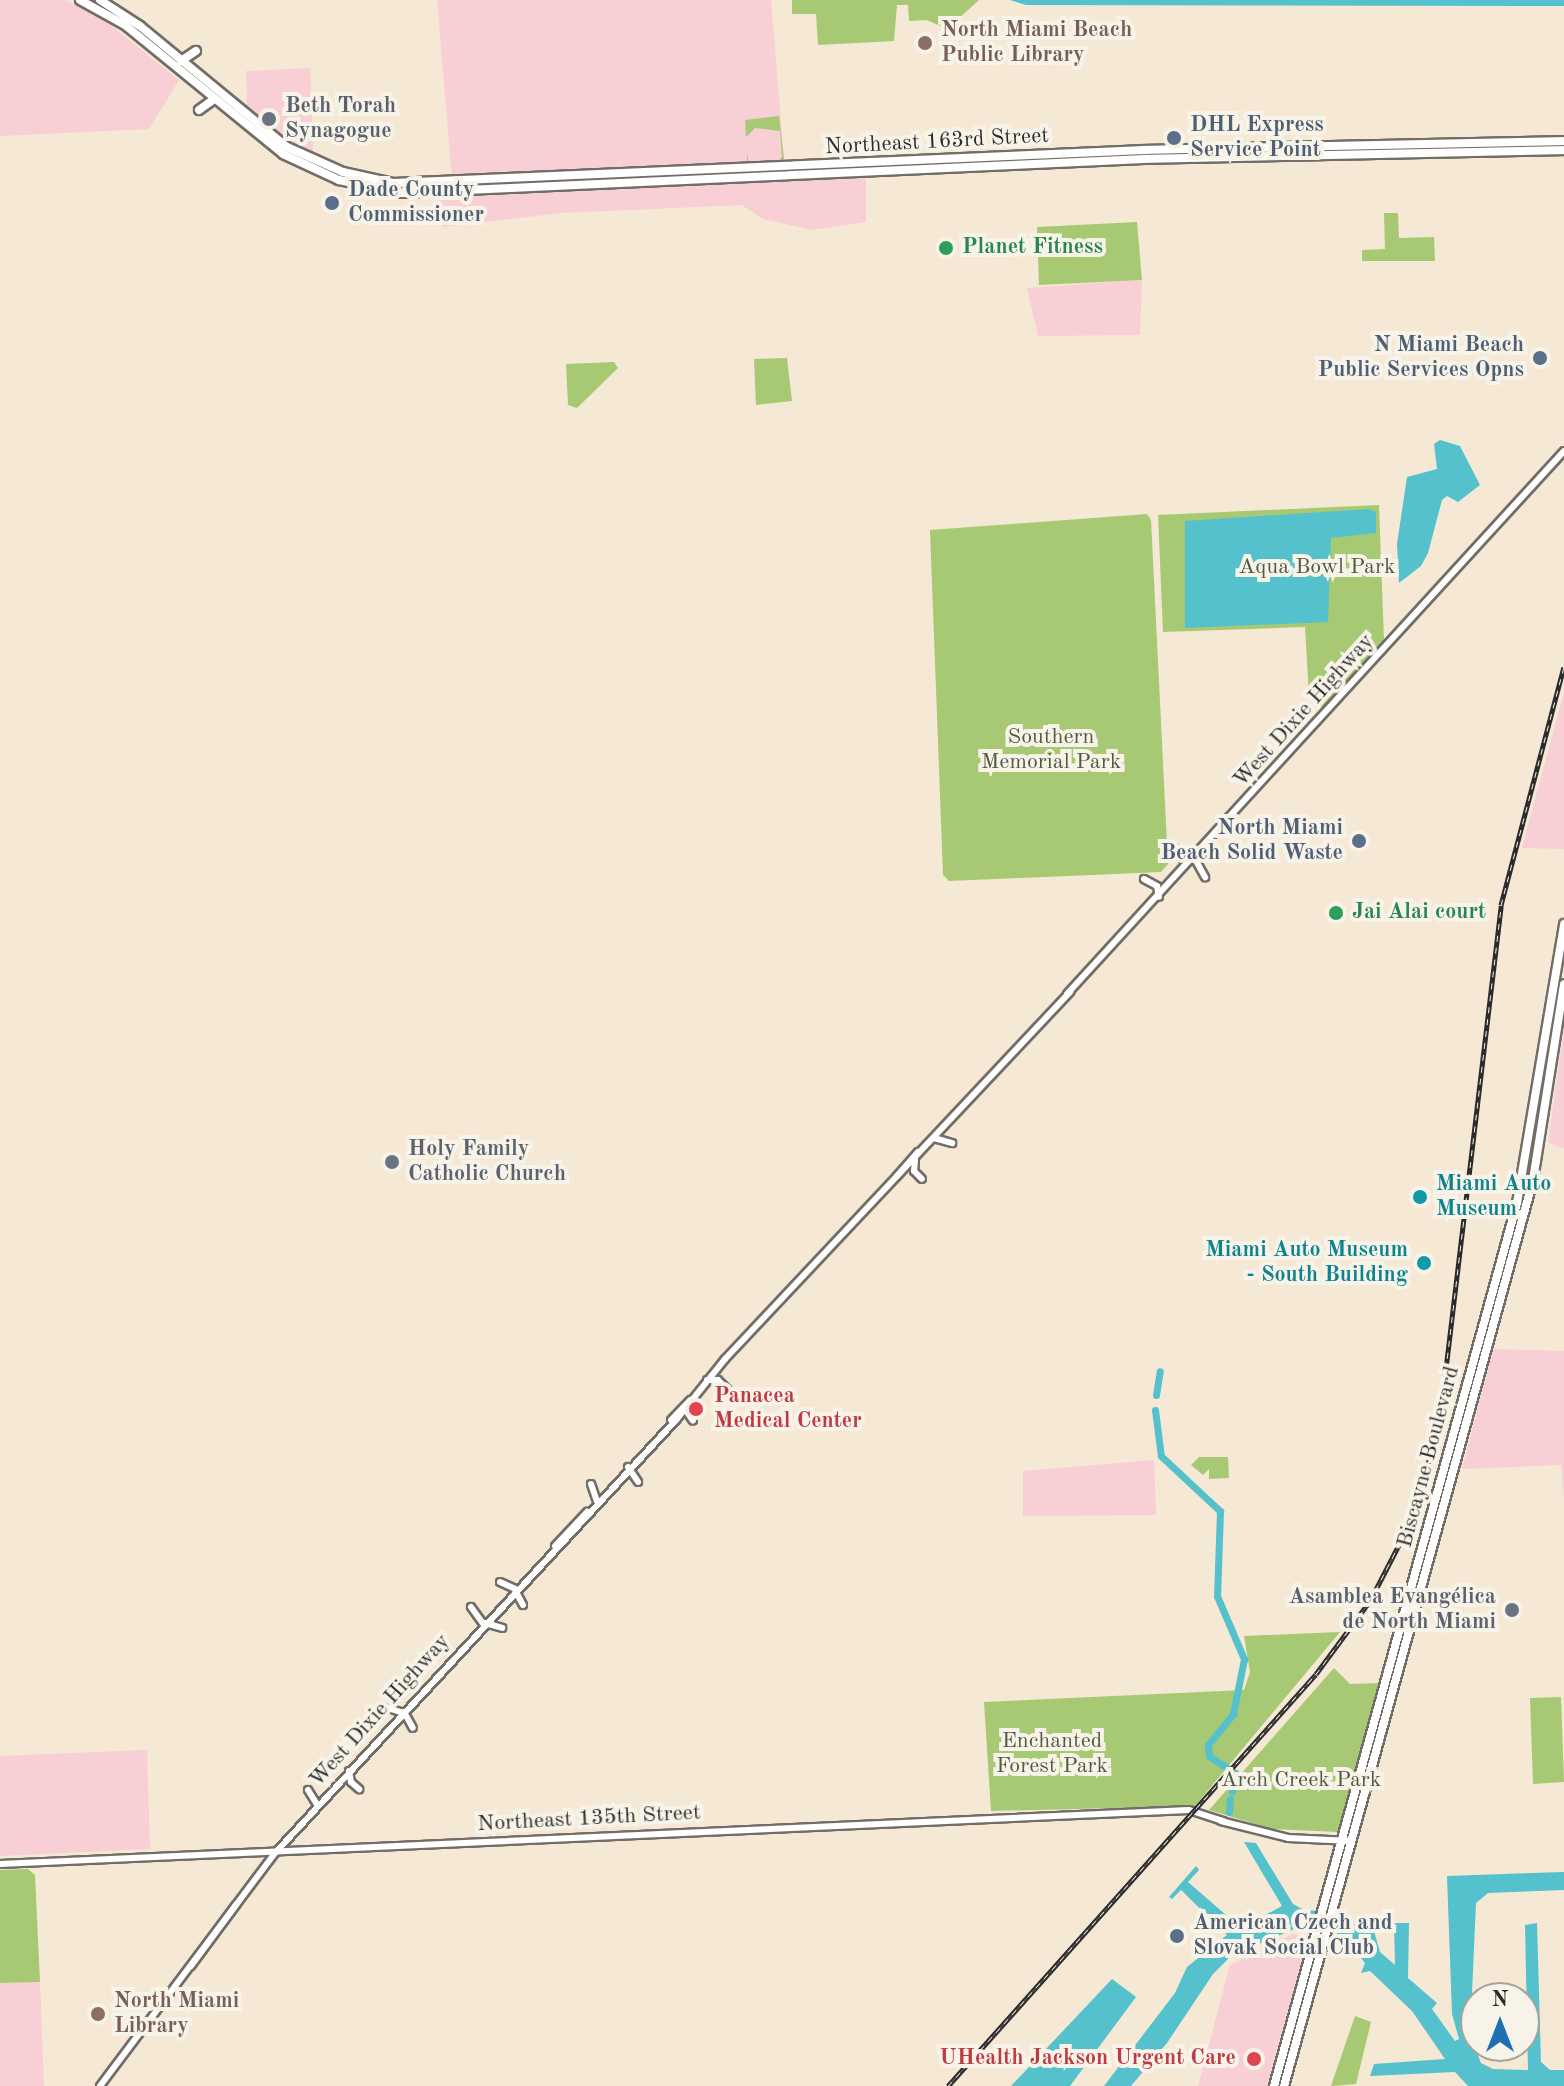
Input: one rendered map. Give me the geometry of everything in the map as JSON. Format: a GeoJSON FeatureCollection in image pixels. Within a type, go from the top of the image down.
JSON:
{"type":"FeatureCollection","features":[{"type":"Feature","properties":{"kind":"main road","name":"Northeast 163rd Street"},"geometry":{"type":"LineString","coordinates":[[80,0],[125,25],[269,146],[319,173],[401,193],[891,172],[924,161],[1026,160],[1063,163],[1483,152],[1514,142],[1564,141]]}},
{"type":"Feature","properties":{"kind":"main road","name":"Northeast 163rd Street"},"geometry":{"type":"LineString","coordinates":[[100,0],[181,61],[269,135],[316,161],[369,179],[413,184],[909,166],[1011,166],[1041,155],[1311,146],[1564,150]]}},
{"type":"Feature","properties":{"kind":"main road"},"geometry":{"type":"LineString","coordinates":[[181,61],[196,51]]}},
{"type":"Feature","properties":{"kind":"main road"},"geometry":{"type":"LineString","coordinates":[[199,110],[213,100]]}},
{"type":"Feature","properties":{"kind":"main road"},"geometry":{"type":"LineString","coordinates":[[1366,154],[1380,145]]}},
{"type":"Feature","properties":{"kind":"main road"},"geometry":{"type":"LineString","coordinates":[[1296,156],[1311,146]]}},
{"type":"Feature","properties":{"kind":"main road"},"geometry":{"type":"LineString","coordinates":[[1063,163],[1085,153]]}},
{"type":"Feature","properties":{"kind":"main road"},"geometry":{"type":"LineString","coordinates":[[641,184],[658,174]]}},
{"type":"Feature","properties":{"kind":"main road"},"geometry":{"type":"LineString","coordinates":[[557,188],[571,178]]}},
{"type":"Feature","properties":{"kind":"main road","name":"West Dixie Highway"},"geometry":{"type":"LineString","coordinates":[[100,2085],[276,1852],[707,1380],[1195,859],[1564,451]]}},
{"type":"Feature","properties":{"kind":"main road"},"geometry":{"type":"LineString","coordinates":[[1174,848],[1183,859],[1195,859],[1205,877]]}},
{"type":"Feature","properties":{"kind":"main road"},"geometry":{"type":"LineString","coordinates":[[1144,879],[1157,886],[1159,897]]}},
{"type":"Feature","properties":{"kind":"main road","name":"Biscayne Boulevard"},"geometry":{"type":"LineString","coordinates":[[1274,2086],[1470,1416],[1533,1180],[1545,1107],[1542,1060],[1560,971],[1564,924]]}},
{"type":"Feature","properties":{"kind":"main road","name":"Biscayne Boulevard"},"geometry":{"type":"LineString","coordinates":[[1397,1665],[1469,1375],[1523,1177],[1564,984]]}},
{"type":"Feature","properties":{"kind":"main road"},"geometry":{"type":"LineString","coordinates":[[934,1138],[952,1143]]}},
{"type":"Feature","properties":{"kind":"main road","name":"West Dixie Highway"},"geometry":{"type":"LineString","coordinates":[[897,1176],[921,1151]]}},
{"type":"Feature","properties":{"kind":"main road"},"geometry":{"type":"LineString","coordinates":[[915,1160],[914,1171],[922,1179]]}},
{"type":"Feature","properties":{"kind":"main road"},"geometry":{"type":"LineString","coordinates":[[1469,1375],[1474,1399]]}},
{"type":"Feature","properties":{"kind":"main road"},"geometry":{"type":"LineString","coordinates":[[707,1380],[718,1380],[727,1389]]}},
{"type":"Feature","properties":{"kind":"main road","name":"West Dixie Highway"},"geometry":{"type":"LineString","coordinates":[[671,1420],[685,1409],[690,1400]]}},
{"type":"Feature","properties":{"kind":"main road"},"geometry":{"type":"LineString","coordinates":[[1463,1403],[1470,1416]]}},
{"type":"Feature","properties":{"kind":"main road"},"geometry":{"type":"LineString","coordinates":[[685,1409],[693,1421]]}},
{"type":"Feature","properties":{"kind":"main road"},"geometry":{"type":"LineString","coordinates":[[628,1467],[638,1482]]}},
{"type":"Feature","properties":{"kind":"main road"},"geometry":{"type":"LineString","coordinates":[[591,1484],[597,1501]]}},
{"type":"Feature","properties":{"kind":"main road"},"geometry":{"type":"LineString","coordinates":[[500,1582],[515,1590],[523,1605]]}},
{"type":"Feature","properties":{"kind":"main road"},"geometry":{"type":"LineString","coordinates":[[471,1607],[484,1624],[502,1628]]}},
{"type":"Feature","properties":{"kind":"main road"},"geometry":{"type":"LineString","coordinates":[[388,1708],[403,1712],[413,1728]]}},
{"type":"Feature","properties":{"kind":"main road"},"geometry":{"type":"LineString","coordinates":[[349,1771],[351,1782],[359,1789]]}},
{"type":"Feature","properties":{"kind":"main road"},"geometry":{"type":"LineString","coordinates":[[308,1790],[318,1806]]}},
{"type":"Feature","properties":{"kind":"main road","name":"Northeast 135th Street"},"geometry":{"type":"LineString","coordinates":[[0,1864],[1198,1811],[1268,1835],[1346,1840]]}},
{"type":"Feature","properties":{"kind":"main road"},"geometry":{"type":"LineString","coordinates":[[294,1832],[302,1851]]}},
{"type":"Feature","properties":{"kind":"main road"},"geometry":{"type":"LineString","coordinates":[[252,1852],[262,1870]]}},
{"type":"Feature","properties":{"kind":"main road","name":"Biscayne Boulevard"},"geometry":{"type":"LineString","coordinates":[[1284,2086],[1323,1926]]}},
{"type":"Feature","properties":{"kind":"main road"},"geometry":{"type":"LineString","coordinates":[[127,2035],[130,2046]]}},
{"type":"Feature","properties":{"kind":"shaded area"},"geometry":{"type":"Polygon","coordinates":[[[0,0],[65,0],[103,19],[179,80],[149,129],[0,136],[0,0]]]}},
{"type":"Feature","properties":{"kind":"shaded area"},"geometry":{"type":"Polygon","coordinates":[[[437,0],[771,0],[784,159],[779,163],[452,177],[437,0]]]}},
{"type":"Feature","properties":{"kind":"shaded area"},"geometry":{"type":"Polygon","coordinates":[[[310,68],[311,153],[253,115],[247,107],[246,71],[310,68]]]}},
{"type":"Feature","properties":{"kind":"shaded area"},"geometry":{"type":"Polygon","coordinates":[[[866,177],[866,222],[812,230],[763,219],[742,205],[561,213],[442,227],[441,197],[866,177]]]}},
{"type":"Feature","properties":{"kind":"shaded area"},"geometry":{"type":"Polygon","coordinates":[[[1142,280],[1140,335],[1038,336],[1027,288],[1142,280]]]}},
{"type":"Feature","properties":{"kind":"shaded area"},"geometry":{"type":"Polygon","coordinates":[[[1564,692],[1564,849],[1522,848],[1564,692]]]}},
{"type":"Feature","properties":{"kind":"shaded area"},"geometry":{"type":"Polygon","coordinates":[[[1564,1028],[1564,1148],[1561,1148],[1548,1142],[1564,1028]]]}},
{"type":"Feature","properties":{"kind":"shaded area"},"geometry":{"type":"Polygon","coordinates":[[[1493,1349],[1564,1351],[1564,1498],[1561,1465],[1462,1469],[1493,1349]]]}},
{"type":"Feature","properties":{"kind":"shaded area"},"geometry":{"type":"Polygon","coordinates":[[[1154,1460],[1156,1515],[1023,1516],[1023,1471],[1154,1460]]]}},
{"type":"Feature","properties":{"kind":"shaded area"},"geometry":{"type":"Polygon","coordinates":[[[147,1750],[150,1849],[0,1856],[0,1756],[147,1750]]]}},
{"type":"Feature","properties":{"kind":"shaded area"},"geometry":{"type":"Polygon","coordinates":[[[1293,1934],[1308,1937],[1267,2086],[1198,2086],[1230,1965],[1293,1934]]]}},
{"type":"Feature","properties":{"kind":"shaded area"},"geometry":{"type":"Polygon","coordinates":[[[40,1982],[44,2086],[0,2086],[0,1983],[40,1982]]]}},
{"type":"Feature","properties":{"kind":"green space"},"geometry":{"type":"Polygon","coordinates":[[[792,0],[979,0],[947,29],[927,20],[909,21],[908,5],[897,5],[894,41],[818,45],[816,14],[792,14],[792,0]]]}},
{"type":"Feature","properties":{"kind":"green space"},"geometry":{"type":"Polygon","coordinates":[[[779,116],[784,159],[779,163],[747,165],[747,153],[749,164],[777,162],[782,157],[780,131],[755,128],[746,137],[745,120],[779,116]]]}},
{"type":"Feature","properties":{"kind":"green space"},"geometry":{"type":"Polygon","coordinates":[[[1384,213],[1398,213],[1399,238],[1434,237],[1435,261],[1362,261],[1362,250],[1385,249],[1384,213]]]}},
{"type":"Feature","properties":{"kind":"green space"},"geometry":{"type":"Polygon","coordinates":[[[1137,222],[1142,280],[1039,285],[1037,227],[1137,222]]]}},
{"type":"Feature","properties":{"kind":"green space"},"geometry":{"type":"Polygon","coordinates":[[[787,358],[792,401],[756,405],[754,359],[787,358]]]}},
{"type":"Feature","properties":{"kind":"green space"},"geometry":{"type":"Polygon","coordinates":[[[614,362],[618,368],[577,408],[568,405],[566,364],[614,362]]]}},
{"type":"Feature","properties":{"kind":"green space","name":"Aqua Bowl Park"},"geometry":{"type":"Polygon","coordinates":[[[1379,505],[1384,640],[1323,708],[1309,697],[1305,627],[1163,632],[1158,515],[1379,505]]]}},
{"type":"Feature","properties":{"kind":"green space","name":"Southern Memorial Park"},"geometry":{"type":"Polygon","coordinates":[[[1147,514],[1151,520],[1168,864],[1161,872],[949,881],[943,875],[930,530],[1147,514]]]}},
{"type":"Feature","properties":{"kind":"green space"},"geometry":{"type":"Polygon","coordinates":[[[1199,1457],[1228,1457],[1229,1478],[1209,1479],[1209,1469],[1203,1475],[1191,1465],[1199,1457]]]}},
{"type":"Feature","properties":{"kind":"green space","name":"Enchanted Forest Park"},"geometry":{"type":"Polygon","coordinates":[[[1340,1632],[1195,1806],[991,1811],[984,1702],[1244,1690],[1250,1672],[1244,1636],[1340,1632]]]}},
{"type":"Feature","properties":{"kind":"green space","name":"Arch Creek Park"},"geometry":{"type":"Polygon","coordinates":[[[1334,1668],[1350,1684],[1380,1683],[1338,1832],[1272,1829],[1209,1810],[1334,1668]]]}},
{"type":"Feature","properties":{"kind":"green space"},"geometry":{"type":"Polygon","coordinates":[[[1561,1697],[1564,1782],[1533,1784],[1530,1698],[1561,1697]]]}},
{"type":"Feature","properties":{"kind":"green space"},"geometry":{"type":"Polygon","coordinates":[[[28,1869],[35,1875],[40,1982],[0,1983],[0,1870],[28,1869]]]}},
{"type":"Feature","properties":{"kind":"green space"},"geometry":{"type":"Polygon","coordinates":[[[1355,2016],[1371,2022],[1356,2084],[1331,2086],[1355,2016]]]}},
{"type":"Feature","properties":{"kind":"water"},"geometry":{"type":"Polygon","coordinates":[[[1010,0],[1564,0],[1564,6],[1026,5],[1010,0]]]}},
{"type":"Feature","properties":{"kind":"water"},"geometry":{"type":"Polygon","coordinates":[[[1440,440],[1460,446],[1480,485],[1458,502],[1447,496],[1442,500],[1428,553],[1421,566],[1399,583],[1397,544],[1407,477],[1437,469],[1434,444],[1440,440]]]}},
{"type":"Feature","properties":{"kind":"water"},"geometry":{"type":"Polygon","coordinates":[[[1369,509],[1376,512],[1376,533],[1331,538],[1328,622],[1185,628],[1185,521],[1369,509]]]}},
{"type":"Feature","properties":{"kind":"water"},"geometry":{"type":"Polygon","coordinates":[[[1244,1842],[1256,1843],[1293,1904],[1304,1910],[1336,1912],[1342,1920],[1374,1931],[1380,1952],[1395,1965],[1394,1923],[1409,1923],[1408,1978],[1437,2003],[1432,2009],[1455,2041],[1459,2039],[1452,2014],[1447,1876],[1564,1872],[1564,1890],[1488,1893],[1476,1903],[1472,1982],[1460,1982],[1460,2062],[1481,2062],[1493,2069],[1528,2070],[1528,2062],[1540,2062],[1540,2027],[1541,2062],[1550,2070],[1564,2070],[1564,2086],[1468,2086],[1455,2072],[1370,2076],[1374,2064],[1445,2059],[1412,2011],[1370,1971],[1361,1973],[1365,1963],[1357,1953],[1331,1928],[1313,1921],[1231,1956],[1213,1974],[1167,2043],[1131,2086],[1104,2086],[1175,1993],[1187,1967],[1227,1935],[1181,1890],[1172,1899],[1169,1897],[1196,1866],[1199,1870],[1188,1882],[1241,1928],[1282,1906],[1244,1842]]]}},
{"type":"Feature","properties":{"kind":"water"},"geometry":{"type":"Polygon","coordinates":[[[1537,1923],[1539,1982],[1526,1982],[1525,1925],[1537,1923]]]}},
{"type":"Feature","properties":{"kind":"water"},"geometry":{"type":"Polygon","coordinates":[[[1112,1979],[1136,1997],[1070,2086],[1011,2086],[1112,1979]]]}},
{"type":"Feature","properties":{"kind":"waterway"},"geometry":{"type":"LineString","coordinates":[[1156,1395],[1160,1371]]}},
{"type":"Feature","properties":{"kind":"waterway"},"geometry":{"type":"LineString","coordinates":[[1155,1410],[1161,1456],[1220,1511],[1217,1596],[1244,1659],[1233,1714],[1208,1745],[1209,1756],[1235,1773],[1232,1792]]}},
{"type":"Feature","properties":{"kind":"waterway"},"geometry":{"type":"LineString","coordinates":[[1229,1812],[1230,1799]]}},
{"type":"Feature","properties":{"kind":"railway"},"geometry":{"type":"LineString","coordinates":[[948,2086],[1316,1674],[1370,1601],[1403,1537],[1428,1465],[1443,1394],[1501,905],[1564,667]]}},
{"type":"Feature","properties":{"kind":"place","name":"North Miami Beach Public Library"},"geometry":{"type":"Point","coordinates":[925,43]}},
{"type":"Feature","properties":{"kind":"place","name":"Beth Torah Synagogue"},"geometry":{"type":"Point","coordinates":[269,119]}},
{"type":"Feature","properties":{"kind":"place","name":"DHL Express Service Point"},"geometry":{"type":"Point","coordinates":[1174,138]}},
{"type":"Feature","properties":{"kind":"place","name":"Dade County Commissioner"},"geometry":{"type":"Point","coordinates":[332,203]}},
{"type":"Feature","properties":{"kind":"place","name":"Planet Fitness"},"geometry":{"type":"Point","coordinates":[946,248]}},
{"type":"Feature","properties":{"kind":"place","name":"N Miami Beach Public Services Opns"},"geometry":{"type":"Point","coordinates":[1540,358]}},
{"type":"Feature","properties":{"kind":"place","name":"North Miami Beach Solid Waste"},"geometry":{"type":"Point","coordinates":[1359,841]}},
{"type":"Feature","properties":{"kind":"place","name":"Jai Alai court"},"geometry":{"type":"Point","coordinates":[1336,913]}},
{"type":"Feature","properties":{"kind":"place","name":"Holy Family Catholic Church"},"geometry":{"type":"Point","coordinates":[392,1162]}},
{"type":"Feature","properties":{"kind":"place","name":"Miami Auto Museum"},"geometry":{"type":"Point","coordinates":[1420,1197]}},
{"type":"Feature","properties":{"kind":"place","name":"Miami Auto Museum - South Building"},"geometry":{"type":"Point","coordinates":[1424,1263]}},
{"type":"Feature","properties":{"kind":"place","name":"Panacea Medical Center"},"geometry":{"type":"Point","coordinates":[696,1409]}},
{"type":"Feature","properties":{"kind":"place","name":"Asamblea Evangélica de North Miami"},"geometry":{"type":"Point","coordinates":[1512,1610]}},
{"type":"Feature","properties":{"kind":"place","name":"American Czech and Slovak Social Club"},"geometry":{"type":"Point","coordinates":[1177,1936]}},
{"type":"Feature","properties":{"kind":"place","name":"North Miami Library"},"geometry":{"type":"Point","coordinates":[98,2014]}},
{"type":"Feature","properties":{"kind":"place","name":"UHealth Jackson Urgent Care"},"geometry":{"type":"Point","coordinates":[1254,2059]}}]}
